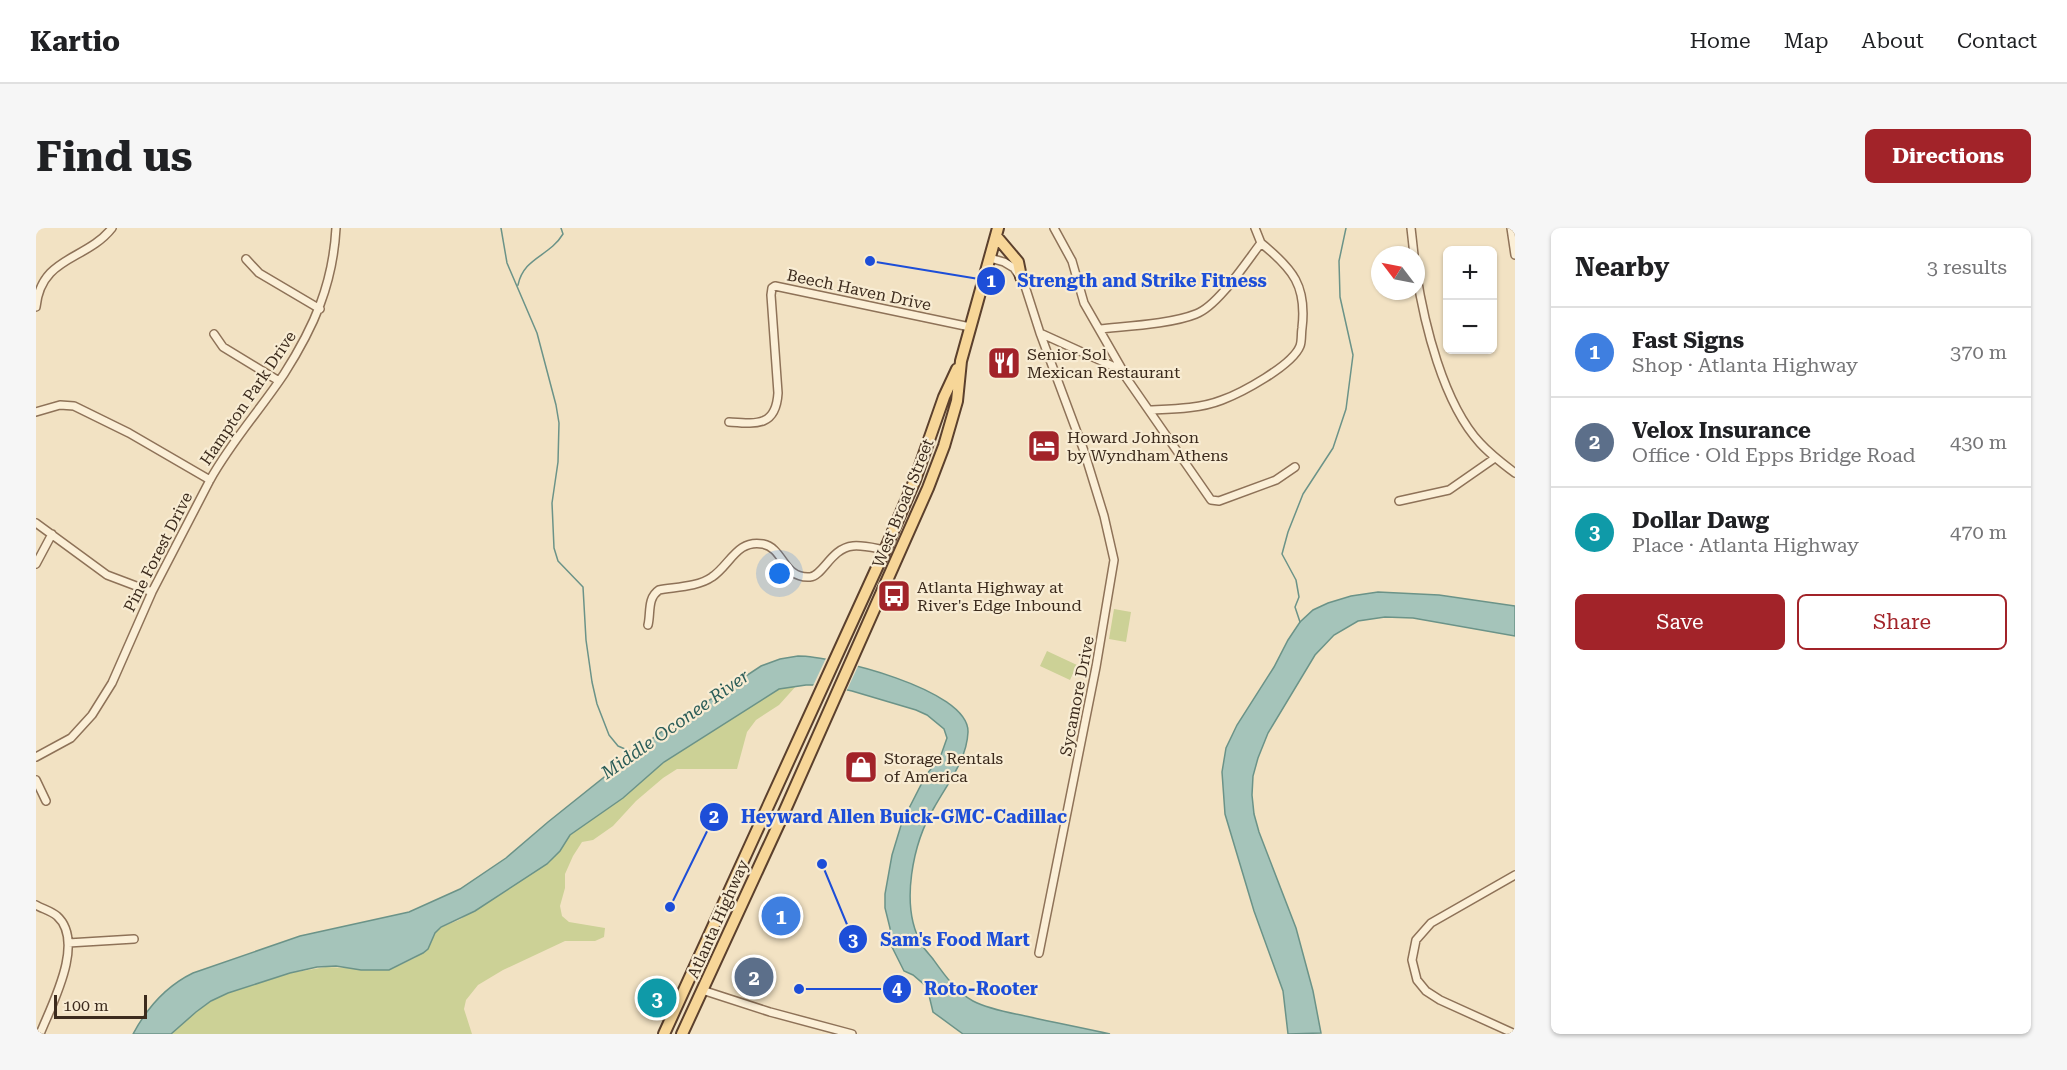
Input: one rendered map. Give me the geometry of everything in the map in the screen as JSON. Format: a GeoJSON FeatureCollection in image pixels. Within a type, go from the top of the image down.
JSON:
{"type":"FeatureCollection","features":[{"type":"Feature","properties":{"kind":"main road","name":"West Broad Street"},"geometry":{"type":"LineString","coordinates":[[841,685],[922,501],[947,435],[957,401],[961,361],[997,232]]}},
{"type":"Feature","properties":{"kind":"main road"},"geometry":{"type":"LineString","coordinates":[[997,232],[1018,262],[1021,277]]}},
{"type":"Feature","properties":{"kind":"main road","name":"West Broad Street"},"geometry":{"type":"LineString","coordinates":[[830,668],[885,550],[926,452],[944,397],[961,361]]}},
{"type":"Feature","properties":{"kind":"main road"},"geometry":{"type":"LineString","coordinates":[[908,496],[922,501]]}},
{"type":"Feature","properties":{"kind":"main road","name":"Atlanta Highway"},"geometry":{"type":"LineString","coordinates":[[664,1034],[830,668]]}},
{"type":"Feature","properties":{"kind":"main road","name":"Atlanta Highway"},"geometry":{"type":"LineString","coordinates":[[682,1034],[841,685]]}},
{"type":"Feature","properties":{"kind":"street"},"geometry":{"type":"LineString","coordinates":[[36,307],[39,289],[51,270],[100,241],[112,228]]}},
{"type":"Feature","properties":{"kind":"street","name":"Hampton Park Drive"},"geometry":{"type":"LineString","coordinates":[[210,480],[224,455],[279,381],[312,326],[320,309],[333,265],[336,228]]}},
{"type":"Feature","properties":{"kind":"street"},"geometry":{"type":"LineString","coordinates":[[1054,228],[1072,261],[1083,303],[1125,376],[1211,500],[1219,501],[1276,480],[1295,466]]}},
{"type":"Feature","properties":{"kind":"street"},"geometry":{"type":"LineString","coordinates":[[1149,410],[1202,406],[1221,401],[1281,368],[1300,347],[1304,309],[1299,286],[1294,275],[1277,256],[1261,243],[1255,228]]}},
{"type":"Feature","properties":{"kind":"street"},"geometry":{"type":"LineString","coordinates":[[1411,228],[1413,246]]}},
{"type":"Feature","properties":{"kind":"street"},"geometry":{"type":"LineString","coordinates":[[1511,228],[1515,255]]}},
{"type":"Feature","properties":{"kind":"street"},"geometry":{"type":"LineString","coordinates":[[1100,329],[1152,324],[1198,314],[1219,297],[1261,243]]}},
{"type":"Feature","properties":{"kind":"street"},"geometry":{"type":"LineString","coordinates":[[990,258],[1014,268],[1021,277]]}},
{"type":"Feature","properties":{"kind":"street"},"geometry":{"type":"LineString","coordinates":[[246,259],[259,273],[320,309]]}},
{"type":"Feature","properties":{"kind":"street","name":"Sycamore Drive"},"geometry":{"type":"LineString","coordinates":[[1021,277],[1084,451],[1104,516],[1114,560],[1096,667],[1039,953]]}},
{"type":"Feature","properties":{"kind":"street","name":"Beech Haven Drive"},"geometry":{"type":"LineString","coordinates":[[729,422],[752,423],[766,420],[777,405],[771,295],[775,286],[970,327]]}},
{"type":"Feature","properties":{"kind":"street"},"geometry":{"type":"LineString","coordinates":[[1421,300],[1435,355],[1450,394],[1465,423],[1479,442],[1515,473]]}},
{"type":"Feature","properties":{"kind":"street"},"geometry":{"type":"LineString","coordinates":[[1040,333],[1117,368],[1125,376]]}},
{"type":"Feature","properties":{"kind":"street"},"geometry":{"type":"LineString","coordinates":[[214,334],[223,347],[279,381]]}},
{"type":"Feature","properties":{"kind":"street","name":"Pine Forest Drive"},"geometry":{"type":"LineString","coordinates":[[36,412],[60,405],[74,406],[129,433],[210,480],[152,592],[112,682],[92,715],[71,738],[36,757]]}},
{"type":"Feature","properties":{"kind":"street"},"geometry":{"type":"LineString","coordinates":[[1398,501],[1449,490],[1495,458]]}},
{"type":"Feature","properties":{"kind":"street"},"geometry":{"type":"LineString","coordinates":[[36,523],[107,575],[152,592]]}},
{"type":"Feature","properties":{"kind":"street"},"geometry":{"type":"LineString","coordinates":[[36,564],[52,534]]}},
{"type":"Feature","properties":{"kind":"street"},"geometry":{"type":"LineString","coordinates":[[648,625],[654,593],[708,580],[723,568],[735,553],[747,545],[760,544],[770,547],[791,572],[807,577],[817,574],[832,556],[847,547],[861,546],[885,550]]}},
{"type":"Feature","properties":{"kind":"street"},"geometry":{"type":"LineString","coordinates":[[36,780],[46,801]]}},
{"type":"Feature","properties":{"kind":"street"},"geometry":{"type":"LineString","coordinates":[[1515,875],[1431,923],[1416,940],[1412,960],[1417,980],[1426,991],[1440,1000],[1515,1034]]}},
{"type":"Feature","properties":{"kind":"street"},"geometry":{"type":"LineString","coordinates":[[36,905],[57,917],[65,929],[68,943],[64,972],[40,1034]]}},
{"type":"Feature","properties":{"kind":"street"},"geometry":{"type":"LineString","coordinates":[[68,943],[134,939]]}},
{"type":"Feature","properties":{"kind":"street"},"geometry":{"type":"LineString","coordinates":[[702,990],[770,1012],[852,1034]]}},
{"type":"Feature","properties":{"kind":"green space"},"geometry":{"type":"Polygon","coordinates":[[[1114,609],[1131,612],[1126,642],[1109,639],[1114,609]]]}},
{"type":"Feature","properties":{"kind":"green space"},"geometry":{"type":"Polygon","coordinates":[[[1047,651],[1077,665],[1070,680],[1040,666],[1047,651]]]}},
{"type":"Feature","properties":{"kind":"green space"},"geometry":{"type":"Polygon","coordinates":[[[797,685],[779,705],[756,720],[747,732],[737,769],[677,769],[636,801],[613,826],[593,840],[582,842],[565,874],[565,888],[560,906],[562,916],[569,922],[605,928],[604,937],[595,941],[565,941],[503,970],[478,985],[466,1000],[464,1009],[472,1034],[171,1034],[219,996],[290,973],[326,967],[389,970],[415,958],[428,949],[435,933],[441,927],[459,920],[547,864],[560,851],[570,835],[623,798],[664,762],[765,696],[779,689],[797,685]]]}},
{"type":"Feature","properties":{"kind":"water"},"geometry":{"type":"Polygon","coordinates":[[[1378,592],[1439,595],[1515,606],[1515,636],[1413,618],[1385,617],[1358,621],[1334,635],[1315,655],[1268,733],[1253,776],[1254,814],[1296,928],[1313,991],[1321,1033],[1288,1034],[1283,991],[1254,911],[1225,814],[1222,772],[1226,748],[1237,725],[1300,622],[1313,610],[1328,603],[1351,596],[1378,592]]]}},
{"type":"Feature","properties":{"kind":"water","name":"Middle Oconee River"},"geometry":{"type":"Polygon","coordinates":[[[798,656],[839,662],[896,678],[946,702],[962,716],[968,732],[967,742],[956,770],[920,837],[910,893],[915,929],[923,947],[946,976],[967,997],[987,1007],[1110,1034],[963,1034],[933,1012],[927,987],[913,975],[904,971],[891,945],[885,894],[892,855],[902,822],[925,777],[941,755],[947,738],[944,729],[927,715],[916,710],[852,691],[825,685],[806,685],[779,689],[664,762],[623,798],[570,835],[560,851],[547,864],[475,911],[441,927],[435,933],[428,949],[423,953],[389,970],[361,970],[336,966],[317,967],[290,973],[228,993],[211,1001],[171,1034],[133,1034],[144,1015],[158,999],[174,984],[193,973],[300,936],[409,912],[460,889],[506,858],[658,734],[761,666],[780,659],[798,656]]]}},
{"type":"Feature","properties":{"kind":"pier"},"geometry":{"type":"Polygon","coordinates":[[[827,656],[859,664],[846,692],[812,688],[827,656]]]}},
{"type":"Feature","properties":{"kind":"waterway","name":"Middle Oconee River"},"geometry":{"type":"LineString","coordinates":[[501,228],[507,263],[537,333],[559,423],[558,462],[552,503],[554,548],[558,561],[583,587],[586,640],[597,704],[609,735],[618,746],[632,752]]}},
{"type":"Feature","properties":{"kind":"waterway"},"geometry":{"type":"LineString","coordinates":[[518,285],[526,268],[557,242],[563,234],[561,228]]}},
{"type":"Feature","properties":{"kind":"waterway"},"geometry":{"type":"LineString","coordinates":[[1300,622],[1295,607],[1299,597],[1296,580],[1282,554],[1303,494],[1333,448],[1346,409],[1353,355],[1340,297],[1339,261],[1346,228]]}},
{"type":"Feature","properties":{"kind":"place","name":"Strength and Strike Fitness"},"geometry":{"type":"Point","coordinates":[870,261]}},
{"type":"Feature","properties":{"kind":"place","name":"Senior Sol Mexican Restaurant"},"geometry":{"type":"Point","coordinates":[1004,363]}},
{"type":"Feature","properties":{"kind":"place","name":"Howard Johnson by Wyndham Athens"},"geometry":{"type":"Point","coordinates":[1044,446]}},
{"type":"Feature","properties":{"kind":"place","name":"Atlanta Highway at River's Edge Inbound"},"geometry":{"type":"Point","coordinates":[894,596]}},
{"type":"Feature","properties":{"kind":"place","name":"Storage Rentals of America"},"geometry":{"type":"Point","coordinates":[861,767]}},
{"type":"Feature","properties":{"kind":"place","name":"Sam's Food Mart"},"geometry":{"type":"Point","coordinates":[822,864]}},
{"type":"Feature","properties":{"kind":"place","name":"Heyward Allen Buick-GMC-Cadillac"},"geometry":{"type":"Point","coordinates":[670,907]}},
{"type":"Feature","properties":{"kind":"place","name":"Fast Signs"},"geometry":{"type":"Point","coordinates":[781,916]}},
{"type":"Feature","properties":{"kind":"place","name":"Velox Insurance"},"geometry":{"type":"Point","coordinates":[754,977]}},
{"type":"Feature","properties":{"kind":"place","name":"Roto-Rooter"},"geometry":{"type":"Point","coordinates":[799,989]}},
{"type":"Feature","properties":{"kind":"place","name":"Dollar Dawg"},"geometry":{"type":"Point","coordinates":[657,998]}}]}
